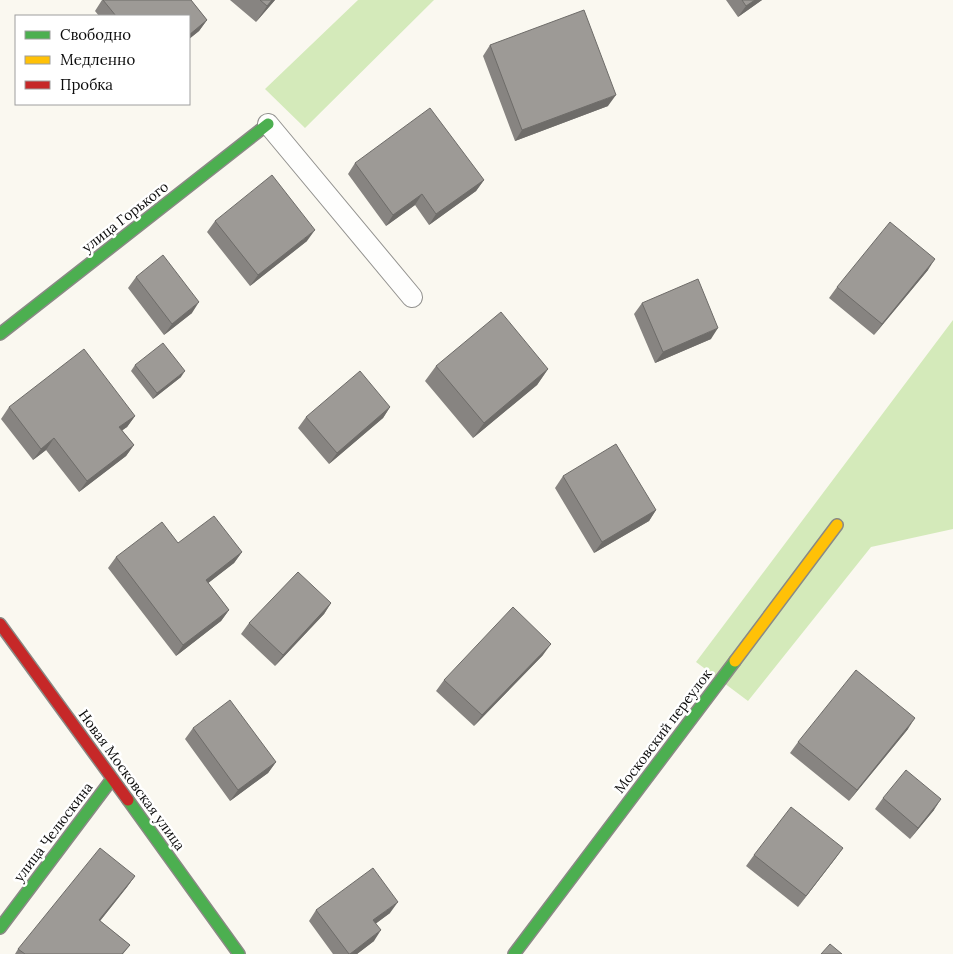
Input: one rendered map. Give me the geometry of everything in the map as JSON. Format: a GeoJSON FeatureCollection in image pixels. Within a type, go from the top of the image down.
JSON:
{"type":"FeatureCollection","features":[{"type":"Feature","properties":{"kind":"street","name":"улица Горького"},"geometry":{"type":"LineString","coordinates":[[0,334],[268,124]]}},
{"type":"Feature","properties":{"kind":"street","name":"Московский переулок"},"geometry":{"type":"LineString","coordinates":[[514,954],[837,525]]}},
{"type":"Feature","properties":{"kind":"street","name":"Новая Московская улица"},"geometry":{"type":"LineString","coordinates":[[0,624],[239,954]]}},
{"type":"Feature","properties":{"kind":"street","name":"улица Челюскина"},"geometry":{"type":"LineString","coordinates":[[0,928],[112,779]]}},
{"type":"Feature","properties":{"kind":"lane"},"geometry":{"type":"LineString","coordinates":[[268,124],[412,297]]}},
{"type":"Feature","properties":{"kind":"green space"},"geometry":{"type":"Polygon","coordinates":[[[358,0],[434,0],[305,128],[265,89],[358,0]]]}},
{"type":"Feature","properties":{"kind":"green space"},"geometry":{"type":"Polygon","coordinates":[[[953,320],[953,529],[871,547],[748,701],[696,662],[953,320]]]}},
{"type":"Feature","properties":{"kind":"building"},"geometry":{"type":"Polygon","coordinates":[[[103,0],[191,0],[207,20],[190,34],[190,15],[115,15],[103,0]]]}},
{"type":"Feature","properties":{"kind":"building"},"geometry":{"type":"Polygon","coordinates":[[[260,0],[272,0],[267,6],[260,0]]]}},
{"type":"Feature","properties":{"kind":"building"},"geometry":{"type":"Polygon","coordinates":[[[742,0],[755,0],[746,6],[742,0]]]}},
{"type":"Feature","properties":{"kind":"building"},"geometry":{"type":"Polygon","coordinates":[[[584,10],[616,95],[522,130],[490,45],[584,10]]]}},
{"type":"Feature","properties":{"kind":"building"},"geometry":{"type":"Polygon","coordinates":[[[430,108],[484,180],[436,214],[422,194],[393,215],[355,163],[430,108]]]}},
{"type":"Feature","properties":{"kind":"building"},"geometry":{"type":"Polygon","coordinates":[[[272,175],[315,230],[258,275],[215,221],[272,175]]]}},
{"type":"Feature","properties":{"kind":"building"},"geometry":{"type":"Polygon","coordinates":[[[890,222],[935,259],[882,324],[837,287],[890,222]]]}},
{"type":"Feature","properties":{"kind":"building"},"geometry":{"type":"Polygon","coordinates":[[[163,255],[199,302],[172,324],[136,277],[163,255]]]}},
{"type":"Feature","properties":{"kind":"building"},"geometry":{"type":"Polygon","coordinates":[[[698,279],[718,328],[663,352],[642,303],[698,279]]]}},
{"type":"Feature","properties":{"kind":"building"},"geometry":{"type":"Polygon","coordinates":[[[501,312],[548,369],[484,423],[436,366],[501,312]]]}},
{"type":"Feature","properties":{"kind":"building"},"geometry":{"type":"Polygon","coordinates":[[[163,343],[185,371],[157,393],[135,365],[163,343]]]}},
{"type":"Feature","properties":{"kind":"building"},"geometry":{"type":"Polygon","coordinates":[[[84,349],[135,416],[119,427],[134,445],[87,481],[54,438],[41,449],[9,407],[84,349]]]}},
{"type":"Feature","properties":{"kind":"building"},"geometry":{"type":"Polygon","coordinates":[[[360,371],[390,407],[337,453],[306,417],[360,371]]]}},
{"type":"Feature","properties":{"kind":"building"},"geometry":{"type":"Polygon","coordinates":[[[616,444],[656,510],[602,542],[563,476],[616,444]]]}},
{"type":"Feature","properties":{"kind":"building"},"geometry":{"type":"Polygon","coordinates":[[[214,516],[242,552],[206,580],[229,610],[183,645],[116,557],[162,522],[178,543],[214,516]]]}},
{"type":"Feature","properties":{"kind":"building"},"geometry":{"type":"Polygon","coordinates":[[[298,572],[331,603],[283,655],[249,623],[298,572]]]}},
{"type":"Feature","properties":{"kind":"building"},"geometry":{"type":"Polygon","coordinates":[[[513,607],[551,644],[482,715],[444,680],[513,607]]]}},
{"type":"Feature","properties":{"kind":"building"},"geometry":{"type":"Polygon","coordinates":[[[856,670],[915,718],[857,790],[798,742],[856,670]]]}},
{"type":"Feature","properties":{"kind":"building"},"geometry":{"type":"Polygon","coordinates":[[[230,700],[276,762],[238,790],[193,728],[230,700]]]}},
{"type":"Feature","properties":{"kind":"building"},"geometry":{"type":"Polygon","coordinates":[[[906,770],[941,799],[918,828],[883,798],[906,770]]]}},
{"type":"Feature","properties":{"kind":"building"},"geometry":{"type":"Polygon","coordinates":[[[791,807],[843,848],[806,896],[754,855],[791,807]]]}},
{"type":"Feature","properties":{"kind":"building"},"geometry":{"type":"Polygon","coordinates":[[[100,848],[135,876],[99,920],[130,945],[122,954],[25,954],[18,949],[100,848]]]}},
{"type":"Feature","properties":{"kind":"building"},"geometry":{"type":"Polygon","coordinates":[[[373,868],[398,902],[373,920],[381,930],[349,954],[316,910],[373,868]]]}},
{"type":"Feature","properties":{"kind":"building"},"geometry":{"type":"Polygon","coordinates":[[[830,944],[842,954],[821,954],[830,944]]]}},
{"type":"Feature","properties":{"kind":"traffic: fast"},"geometry":{"type":"LineString","coordinates":[[0,334],[268,124]]}},
{"type":"Feature","properties":{"kind":"traffic: fast"},"geometry":{"type":"LineString","coordinates":[[514,954],[735,661]]}},
{"type":"Feature","properties":{"kind":"traffic: fast"},"geometry":{"type":"LineString","coordinates":[[0,928],[112,779]]}},
{"type":"Feature","properties":{"kind":"traffic: fast"},"geometry":{"type":"LineString","coordinates":[[128,800],[239,954]]}},
{"type":"Feature","properties":{"kind":"traffic: slow"},"geometry":{"type":"LineString","coordinates":[[735,661],[837,525]]}},
{"type":"Feature","properties":{"kind":"traffic: jam"},"geometry":{"type":"LineString","coordinates":[[0,624],[128,800]]}}]}
